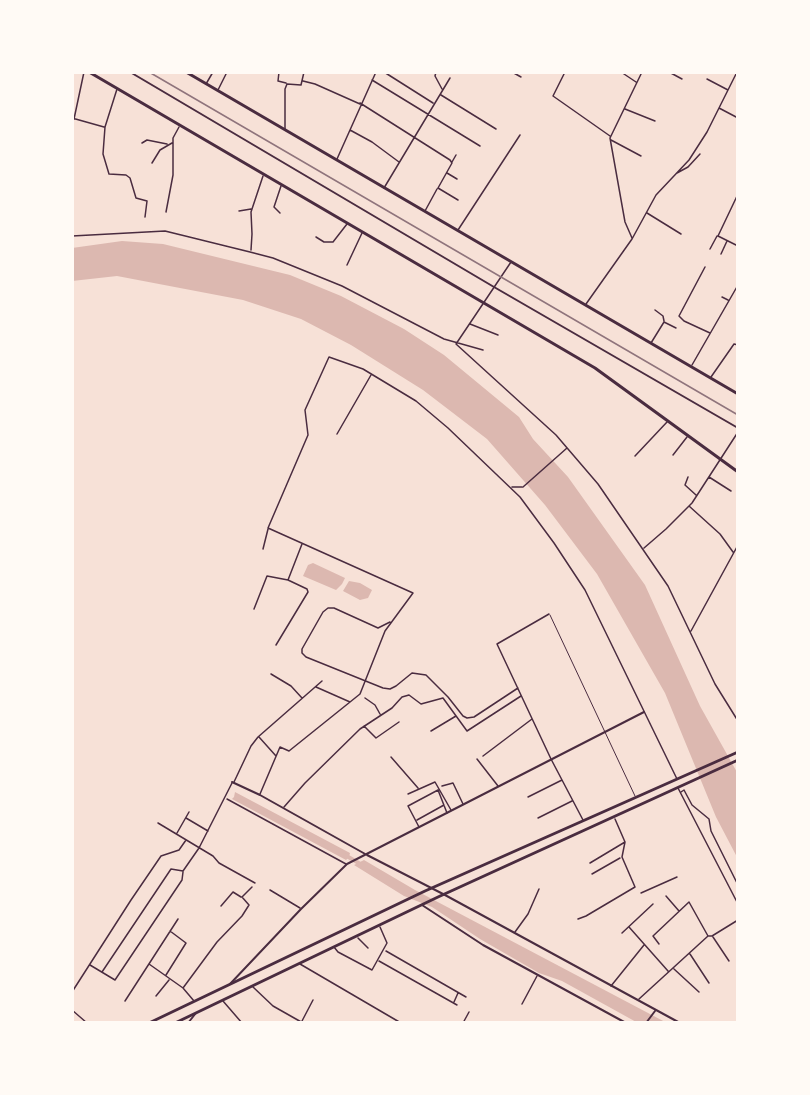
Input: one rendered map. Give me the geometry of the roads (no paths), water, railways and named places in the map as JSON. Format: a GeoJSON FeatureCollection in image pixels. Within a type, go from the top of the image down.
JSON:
{"type":"FeatureCollection","features":[{"type":"Feature","properties":{"kind":"main road"},"geometry":{"type":"LineString","coordinates":[[89,72],[595,368],[738,472]]}},
{"type":"Feature","properties":{"kind":"main road"},"geometry":{"type":"LineString","coordinates":[[188,73],[738,394]]}},
{"type":"Feature","properties":{"kind":"main road"},"geometry":{"type":"LineString","coordinates":[[149,1023],[431,888],[738,752]]}},
{"type":"Feature","properties":{"kind":"main road"},"geometry":{"type":"LineString","coordinates":[[175,1023],[438,897],[614,816],[679,790],[738,760]]}},
{"type":"Feature","properties":{"kind":"main road"},"geometry":{"type":"LineString","coordinates":[[583,821],[587,829]]}},
{"type":"Feature","properties":{"kind":"street"},"geometry":{"type":"LineString","coordinates":[[84,72],[73,118],[105,127]]}},
{"type":"Feature","properties":{"kind":"street"},"geometry":{"type":"LineString","coordinates":[[130,72],[738,430],[689,506],[644,549]]}},
{"type":"Feature","properties":{"kind":"street"},"geometry":{"type":"LineString","coordinates":[[206,84],[213,72]]}},
{"type":"Feature","properties":{"kind":"street"},"geometry":{"type":"LineString","coordinates":[[217,91],[227,72]]}},
{"type":"Feature","properties":{"kind":"street"},"geometry":{"type":"LineString","coordinates":[[279,72],[278,81],[301,86],[304,72]]}},
{"type":"Feature","properties":{"kind":"street"},"geometry":{"type":"LineString","coordinates":[[337,160],[375,72]]}},
{"type":"Feature","properties":{"kind":"street"},"geometry":{"type":"LineString","coordinates":[[384,72],[434,104]]}},
{"type":"Feature","properties":{"kind":"street"},"geometry":{"type":"LineString","coordinates":[[436,72],[435,76],[442,90]]}},
{"type":"Feature","properties":{"kind":"street"},"geometry":{"type":"LineString","coordinates":[[512,72],[521,77]]}},
{"type":"Feature","properties":{"kind":"street"},"geometry":{"type":"LineString","coordinates":[[565,72],[553,96],[610,138],[641,156]]}},
{"type":"Feature","properties":{"kind":"street"},"geometry":{"type":"LineString","coordinates":[[621,72],[637,82]]}},
{"type":"Feature","properties":{"kind":"street"},"geometry":{"type":"LineString","coordinates":[[632,239],[626,222],[610,138],[642,72]]}},
{"type":"Feature","properties":{"kind":"street"},"geometry":{"type":"LineString","coordinates":[[669,72],[682,79]]}},
{"type":"Feature","properties":{"kind":"street"},"geometry":{"type":"LineString","coordinates":[[585,305],[632,239],[656,195],[689,160],[707,132],[737,73]]}},
{"type":"Feature","properties":{"kind":"street"},"geometry":{"type":"LineString","coordinates":[[384,188],[450,78]]}},
{"type":"Feature","properties":{"kind":"street"},"geometry":{"type":"LineString","coordinates":[[707,79],[728,90]]}},
{"type":"Feature","properties":{"kind":"street"},"geometry":{"type":"LineString","coordinates":[[372,80],[480,146]]}},
{"type":"Feature","properties":{"kind":"street"},"geometry":{"type":"LineString","coordinates":[[302,81],[315,84],[360,104],[440,152],[452,163]]}},
{"type":"Feature","properties":{"kind":"street"},"geometry":{"type":"LineString","coordinates":[[285,130],[284,94],[287,84]]}},
{"type":"Feature","properties":{"kind":"street"},"geometry":{"type":"LineString","coordinates":[[117,89],[105,127],[103,154],[109,174],[126,175],[130,178],[136,198],[147,201],[145,217]]}},
{"type":"Feature","properties":{"kind":"street"},"geometry":{"type":"LineString","coordinates":[[440,94],[496,129]]}},
{"type":"Feature","properties":{"kind":"street"},"geometry":{"type":"LineString","coordinates":[[719,107],[738,118]]}},
{"type":"Feature","properties":{"kind":"street"},"geometry":{"type":"LineString","coordinates":[[624,109],[655,121]]}},
{"type":"Feature","properties":{"kind":"street"},"geometry":{"type":"LineString","coordinates":[[166,212],[172,175],[173,142],[179,126]]}},
{"type":"Feature","properties":{"kind":"street"},"geometry":{"type":"LineString","coordinates":[[350,130],[372,142],[399,163]]}},
{"type":"Feature","properties":{"kind":"street"},"geometry":{"type":"LineString","coordinates":[[457,230],[520,135]]}},
{"type":"Feature","properties":{"kind":"street"},"geometry":{"type":"LineString","coordinates":[[142,143],[144,144],[147,140],[168,145]]}},
{"type":"Feature","properties":{"kind":"street"},"geometry":{"type":"LineString","coordinates":[[152,163],[157,153],[173,142]]}},
{"type":"Feature","properties":{"kind":"street"},"geometry":{"type":"LineString","coordinates":[[676,174],[684,170],[700,154]]}},
{"type":"Feature","properties":{"kind":"street"},"geometry":{"type":"LineString","coordinates":[[425,211],[456,155]]}},
{"type":"Feature","properties":{"kind":"street"},"geometry":{"type":"LineString","coordinates":[[446,173],[457,179]]}},
{"type":"Feature","properties":{"kind":"street"},"geometry":{"type":"LineString","coordinates":[[250,252],[251,209],[263,175]]}},
{"type":"Feature","properties":{"kind":"street"},"geometry":{"type":"LineString","coordinates":[[280,213],[273,207],[281,185]]}},
{"type":"Feature","properties":{"kind":"street"},"geometry":{"type":"LineString","coordinates":[[438,188],[458,200]]}},
{"type":"Feature","properties":{"kind":"street"},"geometry":{"type":"LineString","coordinates":[[710,249],[738,194]]}},
{"type":"Feature","properties":{"kind":"street"},"geometry":{"type":"LineString","coordinates":[[238,212],[251,209]]}},
{"type":"Feature","properties":{"kind":"street"},"geometry":{"type":"LineString","coordinates":[[646,213],[681,234]]}},
{"type":"Feature","properties":{"kind":"street"},"geometry":{"type":"LineString","coordinates":[[316,237],[324,242],[333,242],[347,224]]}},
{"type":"Feature","properties":{"kind":"street"},"geometry":{"type":"LineString","coordinates":[[72,236],[165,231],[273,258],[342,286],[456,344],[483,350]]}},
{"type":"Feature","properties":{"kind":"street"},"geometry":{"type":"LineString","coordinates":[[347,265],[362,232]]}},
{"type":"Feature","properties":{"kind":"street"},"geometry":{"type":"LineString","coordinates":[[718,236],[738,246]]}},
{"type":"Feature","properties":{"kind":"street"},"geometry":{"type":"LineString","coordinates":[[721,254],[728,241]]}},
{"type":"Feature","properties":{"kind":"street"},"geometry":{"type":"LineString","coordinates":[[456,344],[511,262]]}},
{"type":"Feature","properties":{"kind":"street"},"geometry":{"type":"LineString","coordinates":[[705,267],[679,316],[684,321],[710,333]]}},
{"type":"Feature","properties":{"kind":"street"},"geometry":{"type":"LineString","coordinates":[[691,367],[738,285]]}},
{"type":"Feature","properties":{"kind":"street"},"geometry":{"type":"LineString","coordinates":[[722,297],[729,301]]}},
{"type":"Feature","properties":{"kind":"street"},"geometry":{"type":"LineString","coordinates":[[651,344],[664,322],[663,316],[655,310]]}},
{"type":"Feature","properties":{"kind":"street"},"geometry":{"type":"LineString","coordinates":[[664,322],[676,328]]}},
{"type":"Feature","properties":{"kind":"street"},"geometry":{"type":"LineString","coordinates":[[469,323],[498,335]]}},
{"type":"Feature","properties":{"kind":"street"},"geometry":{"type":"LineString","coordinates":[[456,344],[568,447],[644,549],[668,586],[715,684],[738,721]]}},
{"type":"Feature","properties":{"kind":"street"},"geometry":{"type":"LineString","coordinates":[[710,378],[734,344],[738,345]]}},
{"type":"Feature","properties":{"kind":"street"},"geometry":{"type":"LineString","coordinates":[[263,549],[268,528],[308,435],[306,410],[329,357],[371,374],[416,401],[448,428],[512,488],[554,543],[585,590],[678,778]]}},
{"type":"Feature","properties":{"kind":"street"},"geometry":{"type":"LineString","coordinates":[[337,435],[371,374]]}},
{"type":"Feature","properties":{"kind":"street"},"geometry":{"type":"LineString","coordinates":[[635,456],[667,421]]}},
{"type":"Feature","properties":{"kind":"street"},"geometry":{"type":"LineString","coordinates":[[673,455],[687,436]]}},
{"type":"Feature","properties":{"kind":"street"},"geometry":{"type":"LineString","coordinates":[[512,488],[523,488],[568,447]]}},
{"type":"Feature","properties":{"kind":"street"},"geometry":{"type":"LineString","coordinates":[[708,476],[731,491]]}},
{"type":"Feature","properties":{"kind":"street"},"geometry":{"type":"LineString","coordinates":[[688,477],[685,484],[696,496]]}},
{"type":"Feature","properties":{"kind":"street"},"geometry":{"type":"LineString","coordinates":[[689,506],[720,534],[734,552]]}},
{"type":"Feature","properties":{"kind":"street"},"geometry":{"type":"LineString","coordinates":[[260,795],[280,747],[289,751],[360,694],[391,621],[413,594],[268,528]]}},
{"type":"Feature","properties":{"kind":"street"},"geometry":{"type":"LineString","coordinates":[[288,580],[302,543]]}},
{"type":"Feature","properties":{"kind":"street"},"geometry":{"type":"LineString","coordinates":[[690,632],[738,545]]}},
{"type":"Feature","properties":{"kind":"street"},"geometry":{"type":"LineString","coordinates":[[254,609],[267,576],[288,580],[308,591],[276,645]]}},
{"type":"Feature","properties":{"kind":"street"},"geometry":{"type":"LineString","coordinates":[[391,621],[378,628],[334,608],[328,608],[323,612],[302,649],[302,654],[390,689],[412,673],[426,675],[448,696],[463,716],[470,718],[518,688]]}},
{"type":"Feature","properties":{"kind":"street"},"geometry":{"type":"LineString","coordinates":[[549,614],[497,644],[583,821]]}},
{"type":"Feature","properties":{"kind":"street"},"geometry":{"type":"LineString","coordinates":[[271,674],[291,686],[302,698]]}},
{"type":"Feature","properties":{"kind":"street"},"geometry":{"type":"LineString","coordinates":[[90,964],[115,980],[182,880],[183,871],[199,848],[251,746],[258,736],[322,681]]}},
{"type":"Feature","properties":{"kind":"street"},"geometry":{"type":"LineString","coordinates":[[316,686],[351,702]]}},
{"type":"Feature","properties":{"kind":"street"},"geometry":{"type":"LineString","coordinates":[[283,808],[305,783],[364,726],[392,708],[402,697],[409,695],[421,704],[443,698],[467,730],[521,696]]}},
{"type":"Feature","properties":{"kind":"street"},"geometry":{"type":"LineString","coordinates":[[365,698],[375,705],[381,715]]}},
{"type":"Feature","properties":{"kind":"street"},"geometry":{"type":"LineString","coordinates":[[228,986],[347,864],[644,712]]}},
{"type":"Feature","properties":{"kind":"street"},"geometry":{"type":"LineString","coordinates":[[431,731],[456,716]]}},
{"type":"Feature","properties":{"kind":"street"},"geometry":{"type":"LineString","coordinates":[[483,756],[532,719]]}},
{"type":"Feature","properties":{"kind":"street"},"geometry":{"type":"LineString","coordinates":[[364,726],[376,738],[399,722]]}},
{"type":"Feature","properties":{"kind":"street"},"geometry":{"type":"LineString","coordinates":[[258,736],[276,756]]}},
{"type":"Feature","properties":{"kind":"street"},"geometry":{"type":"LineString","coordinates":[[391,757],[419,789]]}},
{"type":"Feature","properties":{"kind":"street"},"geometry":{"type":"LineString","coordinates":[[477,759],[498,787]]}},
{"type":"Feature","properties":{"kind":"street"},"geometry":{"type":"LineString","coordinates":[[528,797],[562,780]]}},
{"type":"Feature","properties":{"kind":"street"},"geometry":{"type":"LineString","coordinates":[[408,794],[436,782],[452,811]]}},
{"type":"Feature","properties":{"kind":"street"},"geometry":{"type":"LineString","coordinates":[[233,783],[260,795],[680,1023]]}},
{"type":"Feature","properties":{"kind":"street"},"geometry":{"type":"LineString","coordinates":[[442,786],[453,783],[463,805]]}},
{"type":"Feature","properties":{"kind":"street"},"geometry":{"type":"LineString","coordinates":[[419,827],[408,806],[438,790],[447,813]]}},
{"type":"Feature","properties":{"kind":"street"},"geometry":{"type":"LineString","coordinates":[[679,790],[684,790],[692,806],[709,819],[711,831],[738,885]]}},
{"type":"Feature","properties":{"kind":"street"},"geometry":{"type":"LineString","coordinates":[[679,790],[738,904]]}},
{"type":"Feature","properties":{"kind":"street"},"geometry":{"type":"LineString","coordinates":[[225,798],[347,864]]}},
{"type":"Feature","properties":{"kind":"street"},"geometry":{"type":"LineString","coordinates":[[538,818],[573,801]]}},
{"type":"Feature","properties":{"kind":"street"},"geometry":{"type":"LineString","coordinates":[[416,821],[444,805]]}},
{"type":"Feature","properties":{"kind":"street"},"geometry":{"type":"LineString","coordinates":[[176,834],[189,812]]}},
{"type":"Feature","properties":{"kind":"street"},"geometry":{"type":"LineString","coordinates":[[578,919],[635,886],[622,857],[625,842],[614,816]]}},
{"type":"Feature","properties":{"kind":"street"},"geometry":{"type":"LineString","coordinates":[[186,818],[208,831]]}},
{"type":"Feature","properties":{"kind":"street"},"geometry":{"type":"LineString","coordinates":[[158,823],[213,856],[219,863],[255,883]]}},
{"type":"Feature","properties":{"kind":"street"},"geometry":{"type":"LineString","coordinates":[[72,992],[161,856],[179,850],[186,840]]}},
{"type":"Feature","properties":{"kind":"street"},"geometry":{"type":"LineString","coordinates":[[590,863],[625,842]]}},
{"type":"Feature","properties":{"kind":"street"},"geometry":{"type":"LineString","coordinates":[[592,874],[622,857]]}},
{"type":"Feature","properties":{"kind":"street"},"geometry":{"type":"LineString","coordinates":[[102,972],[171,869],[183,871]]}},
{"type":"Feature","properties":{"kind":"street"},"geometry":{"type":"LineString","coordinates":[[641,893],[677,877]]}},
{"type":"Feature","properties":{"kind":"street"},"geometry":{"type":"LineString","coordinates":[[242,897],[252,887]]}},
{"type":"Feature","properties":{"kind":"street"},"geometry":{"type":"LineString","coordinates":[[514,933],[529,913],[539,889]]}},
{"type":"Feature","properties":{"kind":"street"},"geometry":{"type":"LineString","coordinates":[[270,890],[301,909]]}},
{"type":"Feature","properties":{"kind":"street"},"geometry":{"type":"LineString","coordinates":[[183,988],[217,942],[242,916],[249,905],[233,892],[221,906]]}},
{"type":"Feature","properties":{"kind":"street"},"geometry":{"type":"LineString","coordinates":[[666,896],[679,911]]}},
{"type":"Feature","properties":{"kind":"street"},"geometry":{"type":"LineString","coordinates":[[659,944],[653,936],[689,902],[708,936]]}},
{"type":"Feature","properties":{"kind":"street"},"geometry":{"type":"LineString","coordinates":[[622,933],[653,904]]}},
{"type":"Feature","properties":{"kind":"street"},"geometry":{"type":"LineString","coordinates":[[422,905],[483,945],[627,1023]]}},
{"type":"Feature","properties":{"kind":"street"},"geometry":{"type":"LineString","coordinates":[[125,1001],[178,919]]}},
{"type":"Feature","properties":{"kind":"street"},"geometry":{"type":"LineString","coordinates":[[638,1000],[708,936],[712,936],[738,920]]}},
{"type":"Feature","properties":{"kind":"street"},"geometry":{"type":"LineString","coordinates":[[334,947],[338,952],[372,970],[384,951],[387,940],[380,926]]}},
{"type":"Feature","properties":{"kind":"street"},"geometry":{"type":"LineString","coordinates":[[629,927],[669,972]]}},
{"type":"Feature","properties":{"kind":"street"},"geometry":{"type":"LineString","coordinates":[[166,976],[186,943],[170,932]]}},
{"type":"Feature","properties":{"kind":"street"},"geometry":{"type":"LineString","coordinates":[[357,936],[368,948]]}},
{"type":"Feature","properties":{"kind":"street"},"geometry":{"type":"LineString","coordinates":[[712,936],[729,961]]}},
{"type":"Feature","properties":{"kind":"street"},"geometry":{"type":"LineString","coordinates":[[611,986],[645,945]]}},
{"type":"Feature","properties":{"kind":"street"},"geometry":{"type":"LineString","coordinates":[[384,951],[466,997]]}},
{"type":"Feature","properties":{"kind":"street"},"geometry":{"type":"LineString","coordinates":[[689,952],[709,983]]}},
{"type":"Feature","properties":{"kind":"street"},"geometry":{"type":"LineString","coordinates":[[379,960],[457,1005]]}},
{"type":"Feature","properties":{"kind":"street"},"geometry":{"type":"LineString","coordinates":[[149,964],[183,988],[194,1002]]}},
{"type":"Feature","properties":{"kind":"street"},"geometry":{"type":"LineString","coordinates":[[299,964],[401,1023]]}},
{"type":"Feature","properties":{"kind":"street"},"geometry":{"type":"LineString","coordinates":[[673,968],[699,992]]}},
{"type":"Feature","properties":{"kind":"street"},"geometry":{"type":"LineString","coordinates":[[522,1004],[537,975]]}},
{"type":"Feature","properties":{"kind":"street"},"geometry":{"type":"LineString","coordinates":[[156,996],[171,979]]}},
{"type":"Feature","properties":{"kind":"street"},"geometry":{"type":"LineString","coordinates":[[252,986],[273,1006],[302,1022],[313,1000]]}},
{"type":"Feature","properties":{"kind":"street"},"geometry":{"type":"LineString","coordinates":[[453,1003],[459,993]]}},
{"type":"Feature","properties":{"kind":"street"},"geometry":{"type":"LineString","coordinates":[[223,1000],[242,1023]]}},
{"type":"Feature","properties":{"kind":"street"},"geometry":{"type":"LineString","coordinates":[[72,1010],[87,1023]]}},
{"type":"Feature","properties":{"kind":"street"},"geometry":{"type":"LineString","coordinates":[[646,1023],[656,1010]]}},
{"type":"Feature","properties":{"kind":"street"},"geometry":{"type":"LineString","coordinates":[[463,1023],[469,1012]]}},
{"type":"Feature","properties":{"kind":"street"},"geometry":{"type":"LineString","coordinates":[[189,1023],[196,1013]]}},
{"type":"Feature","properties":{"kind":"lane"},"geometry":{"type":"LineString","coordinates":[[549,614],[635,797]]}},
{"type":"Feature","properties":{"kind":"waterway"},"geometry":{"type":"LineString","coordinates":[[345,855],[362,865]]}},
{"type":"Feature","properties":{"kind":"railway"},"geometry":{"type":"LineString","coordinates":[[149,72],[738,415]]}}]}
